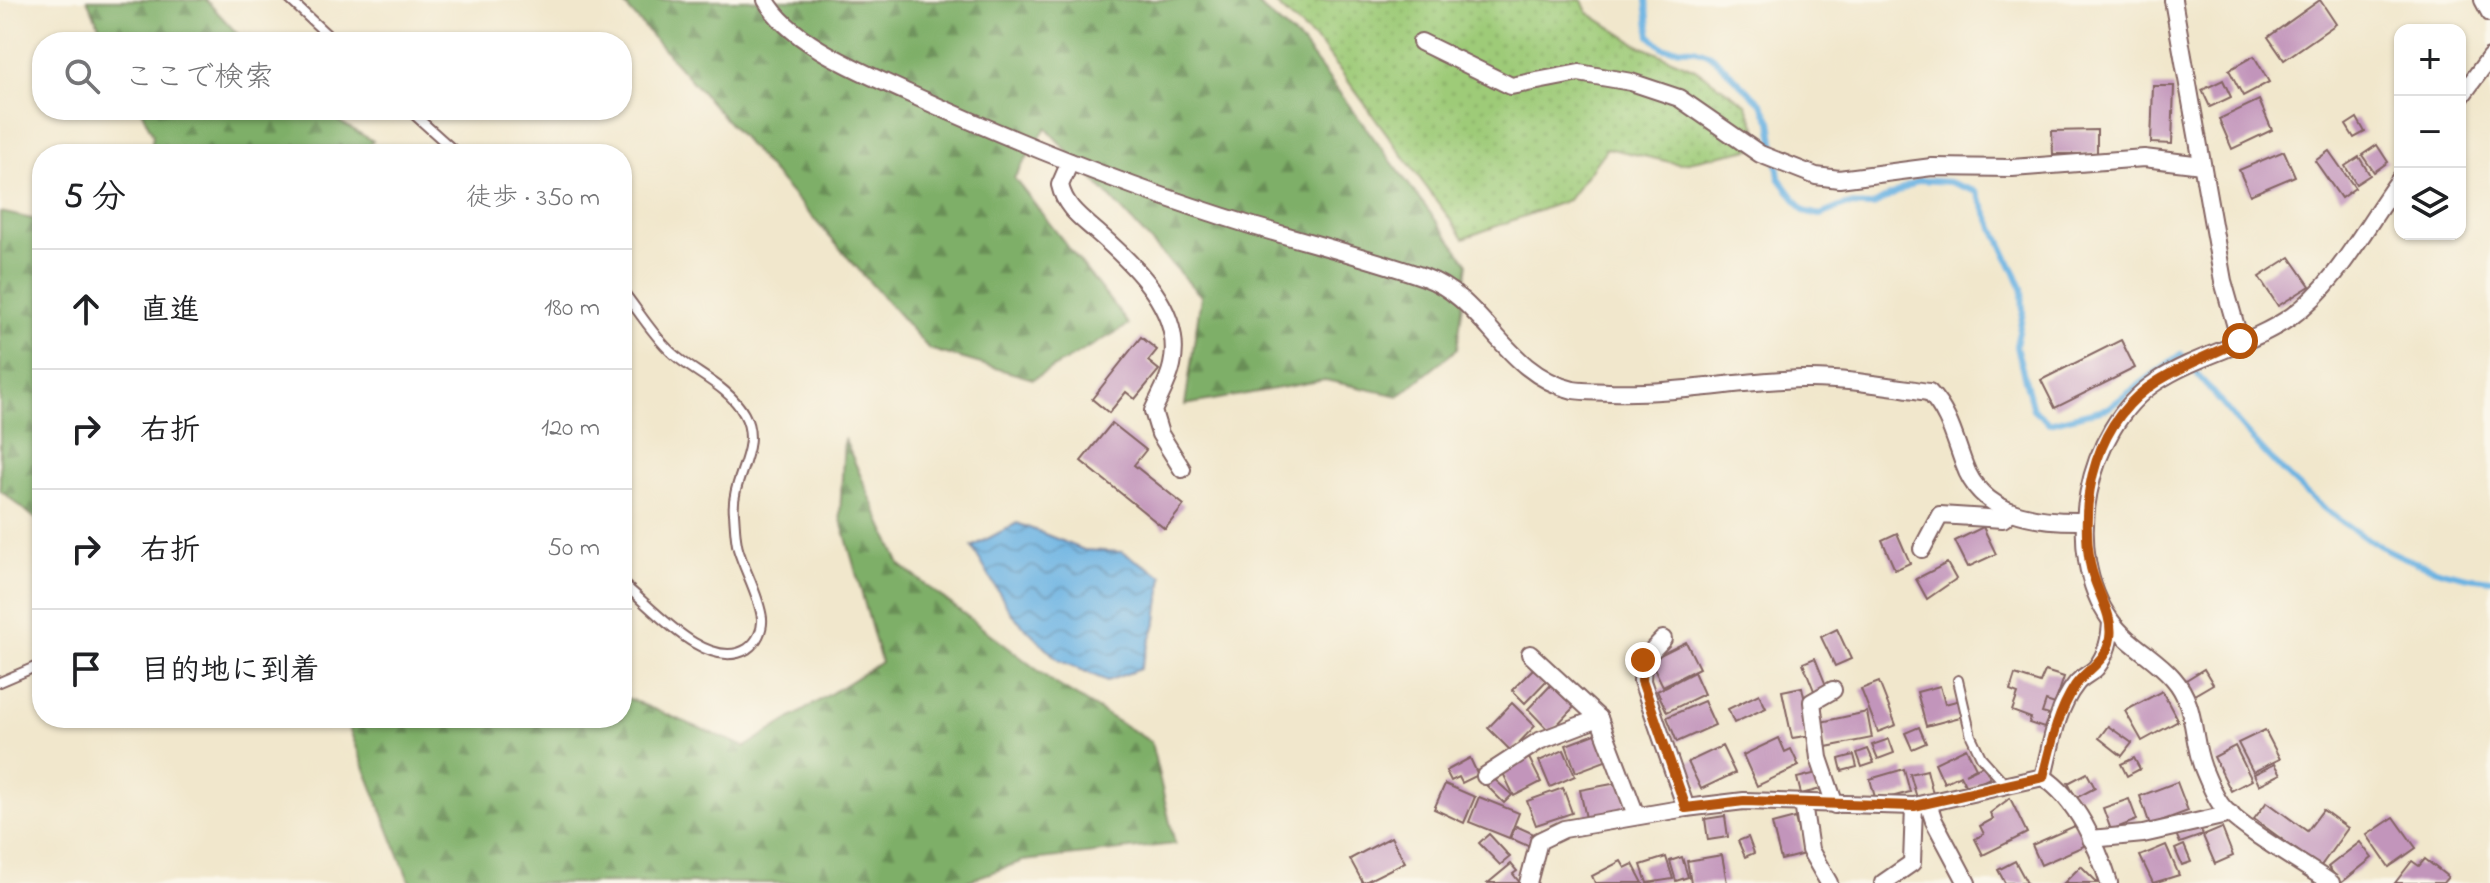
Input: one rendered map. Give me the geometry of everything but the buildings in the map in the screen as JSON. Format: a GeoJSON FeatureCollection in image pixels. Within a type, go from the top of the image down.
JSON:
{"type":"FeatureCollection","features":[{"type":"Feature","properties":{"kind":"street"},"geometry":{"type":"LineString","coordinates":[[766,0],[772,11],[803,37],[860,71],[998,134],[1252,226],[1429,279],[1466,300],[1495,339],[1524,366],[1574,390],[1703,390],[1803,379],[1929,392],[1943,406],[1965,468],[1978,489],[2011,512],[2043,521],[2085,521]]}},
{"type":"Feature","properties":{"kind":"street"},"geometry":{"type":"LineString","coordinates":[[2173,0],[2223,281],[2240,341]]}},
{"type":"Feature","properties":{"kind":"street"},"geometry":{"type":"LineString","coordinates":[[2483,0],[2490,13]]}},
{"type":"Feature","properties":{"kind":"street"},"geometry":{"type":"LineString","coordinates":[[1421,42],[1511,86],[1579,73],[1631,82],[1679,98],[1760,154],[1816,176],[1839,179],[1932,167],[2012,168],[2144,158],[2202,165]]}},
{"type":"Feature","properties":{"kind":"street"},"geometry":{"type":"LineString","coordinates":[[2461,96],[2490,57]]}},
{"type":"Feature","properties":{"kind":"street"},"geometry":{"type":"LineString","coordinates":[[1070,162],[1060,185],[1066,205],[1130,266],[1167,311],[1175,336],[1172,367],[1153,411],[1160,434],[1182,469]]}},
{"type":"Feature","properties":{"kind":"street"},"geometry":{"type":"LineString","coordinates":[[2043,777],[2057,720],[2077,683],[2095,668],[2110,641],[2111,622],[2092,575],[2085,521],[2094,470],[2118,416],[2156,382],[2291,317],[2310,301],[2394,187]]}},
{"type":"Feature","properties":{"kind":"street"},"geometry":{"type":"LineString","coordinates":[[1922,549],[1940,515],[2003,519],[2011,512]]}},
{"type":"Feature","properties":{"kind":"street"},"geometry":{"type":"LineString","coordinates":[[2111,622],[2175,680],[2194,714],[2203,767],[2221,804],[2331,883]]}},
{"type":"Feature","properties":{"kind":"street"},"geometry":{"type":"LineString","coordinates":[[1663,639],[1643,660],[1642,681],[1686,808]]}},
{"type":"Feature","properties":{"kind":"street"},"geometry":{"type":"LineString","coordinates":[[1530,654],[1599,718],[1636,815]]}},
{"type":"Feature","properties":{"kind":"street"},"geometry":{"type":"LineString","coordinates":[[1833,690],[1812,702],[1819,758],[1835,805]]}},
{"type":"Feature","properties":{"kind":"street"},"geometry":{"type":"LineString","coordinates":[[1485,776],[1539,741],[1599,718]]}},
{"type":"Feature","properties":{"kind":"street"},"geometry":{"type":"LineString","coordinates":[[1528,883],[1544,836],[1636,815],[1744,801],[1835,805],[1921,804],[2043,777],[2060,788],[2091,839],[2109,883]]}},
{"type":"Feature","properties":{"kind":"street"},"geometry":{"type":"LineString","coordinates":[[1803,803],[1810,850],[1829,883]]}},
{"type":"Feature","properties":{"kind":"street"},"geometry":{"type":"LineString","coordinates":[[1883,883],[1912,863],[1921,804]]}},
{"type":"Feature","properties":{"kind":"street"},"geometry":{"type":"LineString","coordinates":[[1921,804],[1934,821],[1967,883]]}},
{"type":"Feature","properties":{"kind":"street"},"geometry":{"type":"LineString","coordinates":[[2091,839],[2143,834],[2231,814]]}},
{"type":"Feature","properties":{"kind":"lane"},"geometry":{"type":"LineString","coordinates":[[290,0],[324,32]]}},
{"type":"Feature","properties":{"kind":"lane"},"geometry":{"type":"LineString","coordinates":[[420,120],[447,144]]}},
{"type":"Feature","properties":{"kind":"lane"},"geometry":{"type":"LineString","coordinates":[[632,303],[670,351],[728,394],[744,414],[750,432],[748,458],[733,507],[737,546],[762,620],[760,633],[754,644],[738,654],[726,656],[702,650],[632,591]]}},
{"type":"Feature","properties":{"kind":"lane"},"geometry":{"type":"LineString","coordinates":[[0,682],[32,668]]}},
{"type":"Feature","properties":{"kind":"lane"},"geometry":{"type":"LineString","coordinates":[[1958,680],[1971,736],[1981,757],[2006,786]]}},
{"type":"Feature","properties":{"kind":"green space"},"geometry":{"type":"Polygon","coordinates":[[[87,0],[206,0],[236,32],[102,32],[87,0]]]}},
{"type":"Feature","properties":{"kind":"green space"},"geometry":{"type":"Polygon","coordinates":[[[620,0],[1252,0],[1302,43],[1468,263],[1457,349],[1399,396],[1325,380],[1185,405],[1201,296],[1046,128],[1014,178],[1129,325],[1033,379],[929,349],[620,0]]]}},
{"type":"Feature","properties":{"kind":"green space"},"geometry":{"type":"Polygon","coordinates":[[[1271,0],[1582,0],[1587,12],[1640,46],[1695,69],[1746,104],[1764,146],[1679,164],[1607,148],[1568,200],[1464,238],[1322,46],[1271,0]]]}},
{"type":"Feature","properties":{"kind":"green space"},"geometry":{"type":"Polygon","coordinates":[[[146,120],[336,120],[373,141],[370,144],[152,144],[153,135],[146,120]]]}},
{"type":"Feature","properties":{"kind":"green space"},"geometry":{"type":"Polygon","coordinates":[[[0,212],[32,219],[32,516],[0,490],[0,212]]]}},
{"type":"Feature","properties":{"kind":"green space"},"geometry":{"type":"Polygon","coordinates":[[[844,438],[900,565],[1053,682],[1151,742],[1175,844],[1023,861],[962,883],[410,883],[349,728],[632,728],[632,700],[745,747],[881,662],[840,516],[844,438]]]}},
{"type":"Feature","properties":{"kind":"water"},"geometry":{"type":"Polygon","coordinates":[[[1017,523],[1084,550],[1122,552],[1163,576],[1157,621],[1140,669],[1107,681],[1058,660],[1011,613],[972,547],[1017,523]]]}},
{"type":"Feature","properties":{"kind":"waterway"},"geometry":{"type":"LineString","coordinates":[[1646,0],[1650,36],[1664,48],[1694,49],[1711,55],[1762,104],[1771,121],[1779,178],[1804,211],[1820,215],[1845,205],[1872,206],[1919,180],[1950,182],[1977,192],[2022,288],[2023,312],[2016,346],[2033,409],[2049,423],[2108,408],[2181,354],[2279,467],[2314,500],[2352,529],[2394,553],[2440,570],[2490,580]]}},
{"type":"Feature","properties":{"kind":"route"},"geometry":{"type":"LineString","coordinates":[[1643,660],[1642,681],[1686,808],[1744,801],[1860,807],[1914,806],[2043,777],[2057,720],[2077,683],[2095,668],[2110,641],[2111,622],[2092,575],[2085,521],[2087,497],[2104,442],[2118,416],[2156,382],[2240,341]]}}]}
